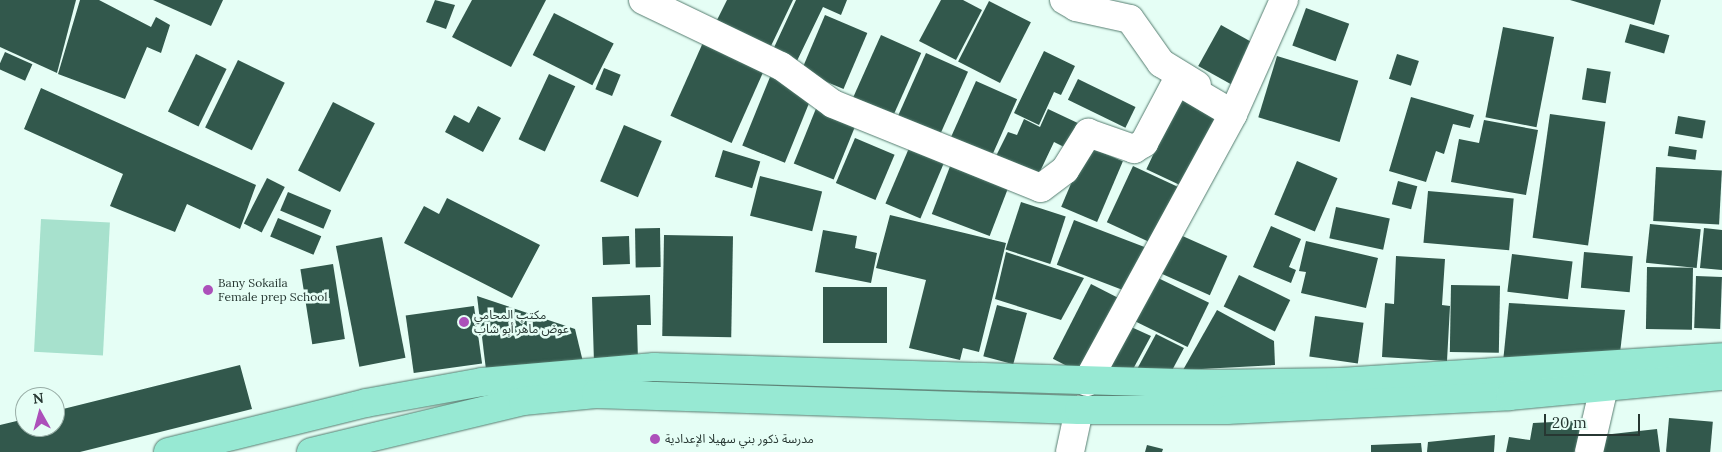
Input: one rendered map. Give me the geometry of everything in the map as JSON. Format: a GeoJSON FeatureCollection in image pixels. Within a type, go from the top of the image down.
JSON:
{"type":"FeatureCollection","features":[{"type":"Feature","properties":{"kind":"main road"},"geometry":{"type":"LineString","coordinates":[[168,452],[366,403],[482,382],[654,367],[1087,382],[1340,382],[1722,358]]}},
{"type":"Feature","properties":{"kind":"main road"},"geometry":{"type":"LineString","coordinates":[[311,452],[523,402],[596,394],[1079,410],[1357,405],[1604,388],[1722,376]]}},
{"type":"Feature","properties":{"kind":"street"},"geometry":{"type":"LineString","coordinates":[[643,0],[781,66],[833,104],[1041,188],[1065,170],[1088,133],[1134,149],[1144,143],[1177,81],[1234,111]]}},
{"type":"Feature","properties":{"kind":"street"},"geometry":{"type":"LineString","coordinates":[[1064,0],[1130,19],[1161,63],[1234,111]]}},
{"type":"Feature","properties":{"kind":"street"},"geometry":{"type":"LineString","coordinates":[[1087,382],[1234,111],[1284,0]]}},
{"type":"Feature","properties":{"kind":"street"},"geometry":{"type":"LineString","coordinates":[[1589,452],[1604,388]]}},
{"type":"Feature","properties":{"kind":"street"},"geometry":{"type":"LineString","coordinates":[[1070,452],[1079,410]]}},
{"type":"Feature","properties":{"kind":"green space"},"geometry":{"type":"Polygon","coordinates":[[[41,219],[110,223],[103,355],[34,352],[41,219]]]}},
{"type":"Feature","properties":{"kind":"building"},"geometry":{"type":"Polygon","coordinates":[[[0,0],[76,0],[57,73],[0,47],[0,0]]]}},
{"type":"Feature","properties":{"kind":"building"},"geometry":{"type":"Polygon","coordinates":[[[80,0],[99,0],[151,27],[156,17],[170,25],[161,53],[147,47],[125,99],[58,74],[80,0]]]}},
{"type":"Feature","properties":{"kind":"building"},"geometry":{"type":"Polygon","coordinates":[[[153,0],[223,0],[211,26],[153,0]]]}},
{"type":"Feature","properties":{"kind":"building"},"geometry":{"type":"Polygon","coordinates":[[[435,0],[455,5],[446,29],[426,22],[435,0]]]}},
{"type":"Feature","properties":{"kind":"building"},"geometry":{"type":"Polygon","coordinates":[[[472,0],[546,0],[511,67],[452,37],[472,0]]]}},
{"type":"Feature","properties":{"kind":"building"},"geometry":{"type":"Polygon","coordinates":[[[727,0],[793,0],[770,48],[716,22],[727,0]]]}},
{"type":"Feature","properties":{"kind":"building"},"geometry":{"type":"Polygon","coordinates":[[[796,0],[847,0],[841,15],[823,7],[795,65],[771,54],[796,0]]]}},
{"type":"Feature","properties":{"kind":"building"},"geometry":{"type":"Polygon","coordinates":[[[941,0],[963,0],[982,10],[956,60],[919,41],[941,0]]]}},
{"type":"Feature","properties":{"kind":"building"},"geometry":{"type":"Polygon","coordinates":[[[1570,0],[1661,0],[1654,25],[1570,0]]]}},
{"type":"Feature","properties":{"kind":"building"},"geometry":{"type":"Polygon","coordinates":[[[989,1],[1031,22],[1000,83],[958,62],[989,1]]]}},
{"type":"Feature","properties":{"kind":"building"},"geometry":{"type":"Polygon","coordinates":[[[1306,8],[1349,24],[1336,61],[1292,46],[1306,8]]]}},
{"type":"Feature","properties":{"kind":"building"},"geometry":{"type":"Polygon","coordinates":[[[554,13],[614,43],[592,85],[533,55],[554,13]]]}},
{"type":"Feature","properties":{"kind":"building"},"geometry":{"type":"Polygon","coordinates":[[[825,15],[867,33],[844,89],[801,71],[825,15]]]}},
{"type":"Feature","properties":{"kind":"building"},"geometry":{"type":"Polygon","coordinates":[[[1630,24],[1669,35],[1664,54],[1625,42],[1630,24]]]}},
{"type":"Feature","properties":{"kind":"building"},"geometry":{"type":"Polygon","coordinates":[[[1221,25],[1254,43],[1231,85],[1198,66],[1221,25]]]}},
{"type":"Feature","properties":{"kind":"building"},"geometry":{"type":"Polygon","coordinates":[[[1503,27],[1554,37],[1536,127],[1485,117],[1503,27]]]}},
{"type":"Feature","properties":{"kind":"building"},"geometry":{"type":"Polygon","coordinates":[[[881,35],[921,53],[892,118],[852,100],[881,35]]]}},
{"type":"Feature","properties":{"kind":"building"},"geometry":{"type":"Polygon","coordinates":[[[705,38],[766,65],[732,143],[670,116],[705,38]]]}},
{"type":"Feature","properties":{"kind":"building"},"geometry":{"type":"Polygon","coordinates":[[[1044,51],[1075,66],[1061,95],[1054,92],[1039,125],[1014,113],[1044,51]]]}},
{"type":"Feature","properties":{"kind":"building"},"geometry":{"type":"Polygon","coordinates":[[[5,52],[32,64],[25,81],[0,69],[0,63],[5,52]]]}},
{"type":"Feature","properties":{"kind":"building"},"geometry":{"type":"Polygon","coordinates":[[[926,53],[968,72],[938,138],[896,120],[926,53]]]}},
{"type":"Feature","properties":{"kind":"building"},"geometry":{"type":"Polygon","coordinates":[[[196,54],[227,69],[199,126],[168,112],[196,54]]]}},
{"type":"Feature","properties":{"kind":"building"},"geometry":{"type":"Polygon","coordinates":[[[1397,54],[1419,61],[1411,86],[1389,79],[1397,54]]]}},
{"type":"Feature","properties":{"kind":"building"},"geometry":{"type":"Polygon","coordinates":[[[1277,56],[1358,81],[1340,142],[1258,117],[1277,56]]]}},
{"type":"Feature","properties":{"kind":"building"},"geometry":{"type":"Polygon","coordinates":[[[238,60],[285,83],[252,150],[205,127],[238,60]]]}},
{"type":"Feature","properties":{"kind":"building"},"geometry":{"type":"Polygon","coordinates":[[[604,68],[621,75],[612,96],[595,89],[604,68]]]}},
{"type":"Feature","properties":{"kind":"building"},"geometry":{"type":"Polygon","coordinates":[[[1587,68],[1611,72],[1606,103],[1582,100],[1587,68]]]}},
{"type":"Feature","properties":{"kind":"building"},"geometry":{"type":"Polygon","coordinates":[[[549,74],[575,86],[545,152],[519,139],[549,74]]]}},
{"type":"Feature","properties":{"kind":"building"},"geometry":{"type":"Polygon","coordinates":[[[770,77],[813,94],[785,163],[742,146],[770,77]]]}},
{"type":"Feature","properties":{"kind":"building"},"geometry":{"type":"Polygon","coordinates":[[[1078,79],[1136,107],[1125,128],[1068,100],[1078,79]]]}},
{"type":"Feature","properties":{"kind":"building"},"geometry":{"type":"Polygon","coordinates":[[[976,81],[1017,99],[991,157],[950,139],[976,81]]]}},
{"type":"Feature","properties":{"kind":"building"},"geometry":{"type":"Polygon","coordinates":[[[41,88],[256,185],[240,229],[187,204],[175,232],[110,206],[123,174],[24,129],[41,88]]]}},
{"type":"Feature","properties":{"kind":"building"},"geometry":{"type":"Polygon","coordinates":[[[1181,95],[1218,112],[1184,187],[1146,169],[1181,95]]]}},
{"type":"Feature","properties":{"kind":"building"},"geometry":{"type":"Polygon","coordinates":[[[1411,97],[1474,115],[1470,128],[1453,124],[1444,154],[1436,151],[1426,182],[1389,171],[1411,97]]]}},
{"type":"Feature","properties":{"kind":"building"},"geometry":{"type":"Polygon","coordinates":[[[333,102],[375,123],[340,192],[298,171],[333,102]]]}},
{"type":"Feature","properties":{"kind":"building"},"geometry":{"type":"Polygon","coordinates":[[[478,106],[501,118],[483,152],[445,132],[454,115],[469,123],[478,106]]]}},
{"type":"Feature","properties":{"kind":"building"},"geometry":{"type":"Polygon","coordinates":[[[817,106],[857,122],[834,180],[794,163],[817,106]]]}},
{"type":"Feature","properties":{"kind":"building"},"geometry":{"type":"Polygon","coordinates":[[[1048,109],[1082,125],[1070,150],[1054,142],[1036,180],[994,160],[1008,132],[1017,135],[1024,119],[1040,127],[1048,109]]]}},
{"type":"Feature","properties":{"kind":"building"},"geometry":{"type":"Polygon","coordinates":[[[1550,114],[1605,122],[1588,246],[1533,238],[1550,114]]]}},
{"type":"Feature","properties":{"kind":"building"},"geometry":{"type":"Polygon","coordinates":[[[1678,116],[1706,121],[1702,139],[1675,134],[1678,116]]]}},
{"type":"Feature","properties":{"kind":"building"},"geometry":{"type":"Polygon","coordinates":[[[1484,120],[1538,130],[1526,195],[1451,182],[1459,139],[1479,143],[1484,120]]]}},
{"type":"Feature","properties":{"kind":"building"},"geometry":{"type":"Polygon","coordinates":[[[624,125],[662,141],[638,197],[600,181],[624,125]]]}},
{"type":"Feature","properties":{"kind":"building"},"geometry":{"type":"Polygon","coordinates":[[[855,138],[895,155],[875,200],[836,183],[855,138]]]}},
{"type":"Feature","properties":{"kind":"building"},"geometry":{"type":"Polygon","coordinates":[[[912,141],[947,156],[920,218],[885,204],[912,141]]]}},
{"type":"Feature","properties":{"kind":"building"},"geometry":{"type":"Polygon","coordinates":[[[1087,146],[1123,161],[1097,222],[1061,207],[1087,146]]]}},
{"type":"Feature","properties":{"kind":"building"},"geometry":{"type":"Polygon","coordinates":[[[1669,146],[1697,150],[1695,160],[1668,156],[1669,146]]]}},
{"type":"Feature","properties":{"kind":"building"},"geometry":{"type":"Polygon","coordinates":[[[723,150],[760,161],[752,188],[715,177],[723,150]]]}},
{"type":"Feature","properties":{"kind":"building"},"geometry":{"type":"Polygon","coordinates":[[[954,156],[1012,178],[990,236],[932,214],[954,156]]]}},
{"type":"Feature","properties":{"kind":"building"},"geometry":{"type":"Polygon","coordinates":[[[1297,161],[1338,178],[1315,232],[1274,214],[1297,161]]]}},
{"type":"Feature","properties":{"kind":"building"},"geometry":{"type":"Polygon","coordinates":[[[1133,166],[1185,190],[1158,246],[1107,222],[1133,166]]]}},
{"type":"Feature","properties":{"kind":"building"},"geometry":{"type":"Polygon","coordinates":[[[1656,167],[1722,170],[1719,224],[1653,221],[1656,167]]]}},
{"type":"Feature","properties":{"kind":"building"},"geometry":{"type":"Polygon","coordinates":[[[760,176],[822,191],[812,231],[750,216],[760,176]]]}},
{"type":"Feature","properties":{"kind":"building"},"geometry":{"type":"Polygon","coordinates":[[[267,178],[285,187],[262,233],[244,223],[267,178]]]}},
{"type":"Feature","properties":{"kind":"building"},"geometry":{"type":"Polygon","coordinates":[[[1398,181],[1417,186],[1411,209],[1392,204],[1398,181]]]}},
{"type":"Feature","properties":{"kind":"building"},"geometry":{"type":"Polygon","coordinates":[[[1428,191],[1514,198],[1509,250],[1423,243],[1428,191]]]}},
{"type":"Feature","properties":{"kind":"building"},"geometry":{"type":"Polygon","coordinates":[[[288,192],[331,210],[323,229],[280,210],[288,192]]]}},
{"type":"Feature","properties":{"kind":"building"},"geometry":{"type":"Polygon","coordinates":[[[447,198],[540,245],[512,298],[404,243],[424,206],[439,214],[447,198]]]}},
{"type":"Feature","properties":{"kind":"building"},"geometry":{"type":"Polygon","coordinates":[[[1021,202],[1066,217],[1050,264],[1006,250],[1021,202]]]}},
{"type":"Feature","properties":{"kind":"building"},"geometry":{"type":"Polygon","coordinates":[[[1336,207],[1390,218],[1383,250],[1329,238],[1336,207]]]}},
{"type":"Feature","properties":{"kind":"building"},"geometry":{"type":"Polygon","coordinates":[[[890,215],[1006,243],[979,352],[963,348],[960,360],[909,348],[926,280],[876,268],[890,215]]]}},
{"type":"Feature","properties":{"kind":"building"},"geometry":{"type":"Polygon","coordinates":[[[278,218],[321,236],[313,255],[270,236],[278,218]]]}},
{"type":"Feature","properties":{"kind":"building"},"geometry":{"type":"Polygon","coordinates":[[[1074,220],[1148,248],[1131,293],[1057,265],[1074,220]]]}},
{"type":"Feature","properties":{"kind":"building"},"geometry":{"type":"Polygon","coordinates":[[[1650,224],[1701,229],[1697,268],[1646,263],[1650,224]]]}},
{"type":"Feature","properties":{"kind":"building"},"geometry":{"type":"Polygon","coordinates":[[[1271,226],[1301,239],[1289,267],[1296,270],[1291,283],[1253,267],[1271,226]]]}},
{"type":"Feature","properties":{"kind":"building"},"geometry":{"type":"Polygon","coordinates":[[[635,228],[660,228],[661,267],[636,267],[635,228]]]}},
{"type":"Feature","properties":{"kind":"building"},"geometry":{"type":"Polygon","coordinates":[[[1704,228],[1722,230],[1722,270],[1700,268],[1704,228]]]}},
{"type":"Feature","properties":{"kind":"building"},"geometry":{"type":"Polygon","coordinates":[[[823,230],[857,236],[855,248],[877,253],[871,283],[815,272],[823,230]]]}},
{"type":"Feature","properties":{"kind":"building"},"geometry":{"type":"Polygon","coordinates":[[[1178,234],[1227,256],[1210,295],[1161,273],[1178,234]]]}},
{"type":"Feature","properties":{"kind":"building"},"geometry":{"type":"Polygon","coordinates":[[[664,235],[733,236],[731,337],[662,336],[664,235]]]}},
{"type":"Feature","properties":{"kind":"building"},"geometry":{"type":"Polygon","coordinates":[[[629,236],[630,264],[603,265],[602,237],[629,236]]]}},
{"type":"Feature","properties":{"kind":"building"},"geometry":{"type":"Polygon","coordinates":[[[382,237],[405,358],[359,367],[336,246],[382,237]]]}},
{"type":"Feature","properties":{"kind":"building"},"geometry":{"type":"Polygon","coordinates":[[[1306,241],[1378,258],[1366,308],[1301,293],[1306,272],[1299,271],[1306,241]]]}},
{"type":"Feature","properties":{"kind":"building"},"geometry":{"type":"Polygon","coordinates":[[[1006,252],[1084,278],[1061,320],[995,299],[1006,252]]]}},
{"type":"Feature","properties":{"kind":"building"},"geometry":{"type":"Polygon","coordinates":[[[1584,252],[1633,256],[1630,292],[1581,288],[1584,252]]]}},
{"type":"Feature","properties":{"kind":"building"},"geometry":{"type":"Polygon","coordinates":[[[1512,254],[1573,261],[1568,299],[1507,292],[1512,254]]]}},
{"type":"Feature","properties":{"kind":"building"},"geometry":{"type":"Polygon","coordinates":[[[1396,256],[1445,259],[1442,305],[1450,306],[1447,361],[1382,357],[1385,303],[1394,304],[1396,256]]]}},
{"type":"Feature","properties":{"kind":"building"},"geometry":{"type":"Polygon","coordinates":[[[333,264],[345,339],[312,344],[300,269],[333,264]]]}},
{"type":"Feature","properties":{"kind":"building"},"geometry":{"type":"Polygon","coordinates":[[[1647,267],[1693,268],[1692,330],[1646,329],[1647,267]]]}},
{"type":"Feature","properties":{"kind":"building"},"geometry":{"type":"Polygon","coordinates":[[[1239,275],[1290,300],[1275,331],[1224,306],[1239,275]]]}},
{"type":"Feature","properties":{"kind":"building"},"geometry":{"type":"Polygon","coordinates":[[[1696,276],[1722,277],[1720,329],[1694,328],[1696,276]]]}},
{"type":"Feature","properties":{"kind":"building"},"geometry":{"type":"Polygon","coordinates":[[[1156,277],[1209,303],[1188,347],[1135,321],[1156,277]]]}},
{"type":"Feature","properties":{"kind":"building"},"geometry":{"type":"Polygon","coordinates":[[[1091,284],[1120,299],[1082,374],[1053,359],[1091,284]]]}},
{"type":"Feature","properties":{"kind":"building"},"geometry":{"type":"Polygon","coordinates":[[[1451,285],[1500,286],[1499,353],[1450,352],[1451,285]]]}},
{"type":"Feature","properties":{"kind":"building"},"geometry":{"type":"Polygon","coordinates":[[[823,287],[887,287],[887,343],[823,343],[823,287]]]}},
{"type":"Feature","properties":{"kind":"building"},"geometry":{"type":"Polygon","coordinates":[[[650,295],[651,325],[637,325],[638,361],[594,363],[592,297],[650,295]]]}},
{"type":"Feature","properties":{"kind":"building"},"geometry":{"type":"Polygon","coordinates":[[[477,296],[575,329],[584,366],[487,378],[477,296]]]}},
{"type":"Feature","properties":{"kind":"building"},"geometry":{"type":"Polygon","coordinates":[[[1509,303],[1625,310],[1620,353],[1503,362],[1509,303]]]}},
{"type":"Feature","properties":{"kind":"building"},"geometry":{"type":"Polygon","coordinates":[[[997,305],[1027,313],[1013,364],[983,356],[997,305]]]}},
{"type":"Feature","properties":{"kind":"building"},"geometry":{"type":"Polygon","coordinates":[[[474,306],[482,363],[414,373],[406,316],[474,306]]]}},
{"type":"Feature","properties":{"kind":"building"},"geometry":{"type":"Polygon","coordinates":[[[1217,310],[1274,341],[1275,365],[1183,370],[1217,310]]]}},
{"type":"Feature","properties":{"kind":"building"},"geometry":{"type":"Polygon","coordinates":[[[1315,316],[1364,323],[1358,363],[1309,357],[1315,316]]]}},
{"type":"Feature","properties":{"kind":"building"},"geometry":{"type":"Polygon","coordinates":[[[1129,326],[1151,336],[1132,371],[1105,366],[1129,326]]]}},
{"type":"Feature","properties":{"kind":"building"},"geometry":{"type":"Polygon","coordinates":[[[1156,334],[1184,348],[1169,376],[1136,371],[1156,334]]]}},
{"type":"Feature","properties":{"kind":"building"},"geometry":{"type":"Polygon","coordinates":[[[240,365],[252,409],[80,452],[0,452],[0,425],[15,421],[15,437],[65,437],[65,409],[240,365]]]}},
{"type":"Feature","properties":{"kind":"building"},"geometry":{"type":"Polygon","coordinates":[[[1669,418],[1713,422],[1710,452],[1666,452],[1669,418]]]}},
{"type":"Feature","properties":{"kind":"building"},"geometry":{"type":"Polygon","coordinates":[[[1574,421],[1580,432],[1577,452],[1506,452],[1509,437],[1530,440],[1533,423],[1574,421]]]}},
{"type":"Feature","properties":{"kind":"building"},"geometry":{"type":"Polygon","coordinates":[[[1657,429],[1660,452],[1595,452],[1594,436],[1657,429]]]}},
{"type":"Feature","properties":{"kind":"building"},"geometry":{"type":"Polygon","coordinates":[[[1495,435],[1494,452],[1427,452],[1428,442],[1495,435]]]}},
{"type":"Feature","properties":{"kind":"building"},"geometry":{"type":"Polygon","coordinates":[[[1421,443],[1422,452],[1371,452],[1371,445],[1421,443]]]}},
{"type":"Feature","properties":{"kind":"building"},"geometry":{"type":"Polygon","coordinates":[[[1147,445],[1163,449],[1162,452],[1145,452],[1147,445]]]}},
{"type":"Feature","properties":{"kind":"place","name":"Bany Sokaila Female prep School"},"geometry":{"type":"Point","coordinates":[208,290]}},
{"type":"Feature","properties":{"kind":"place","name":"مكتب المحامي عوض ماهر أبو شاب"},"geometry":{"type":"Point","coordinates":[464,322]}},
{"type":"Feature","properties":{"kind":"place","name":"مدرسة ذكور بني سهيلا الإعدادية"},"geometry":{"type":"Point","coordinates":[655,439]}}]}
